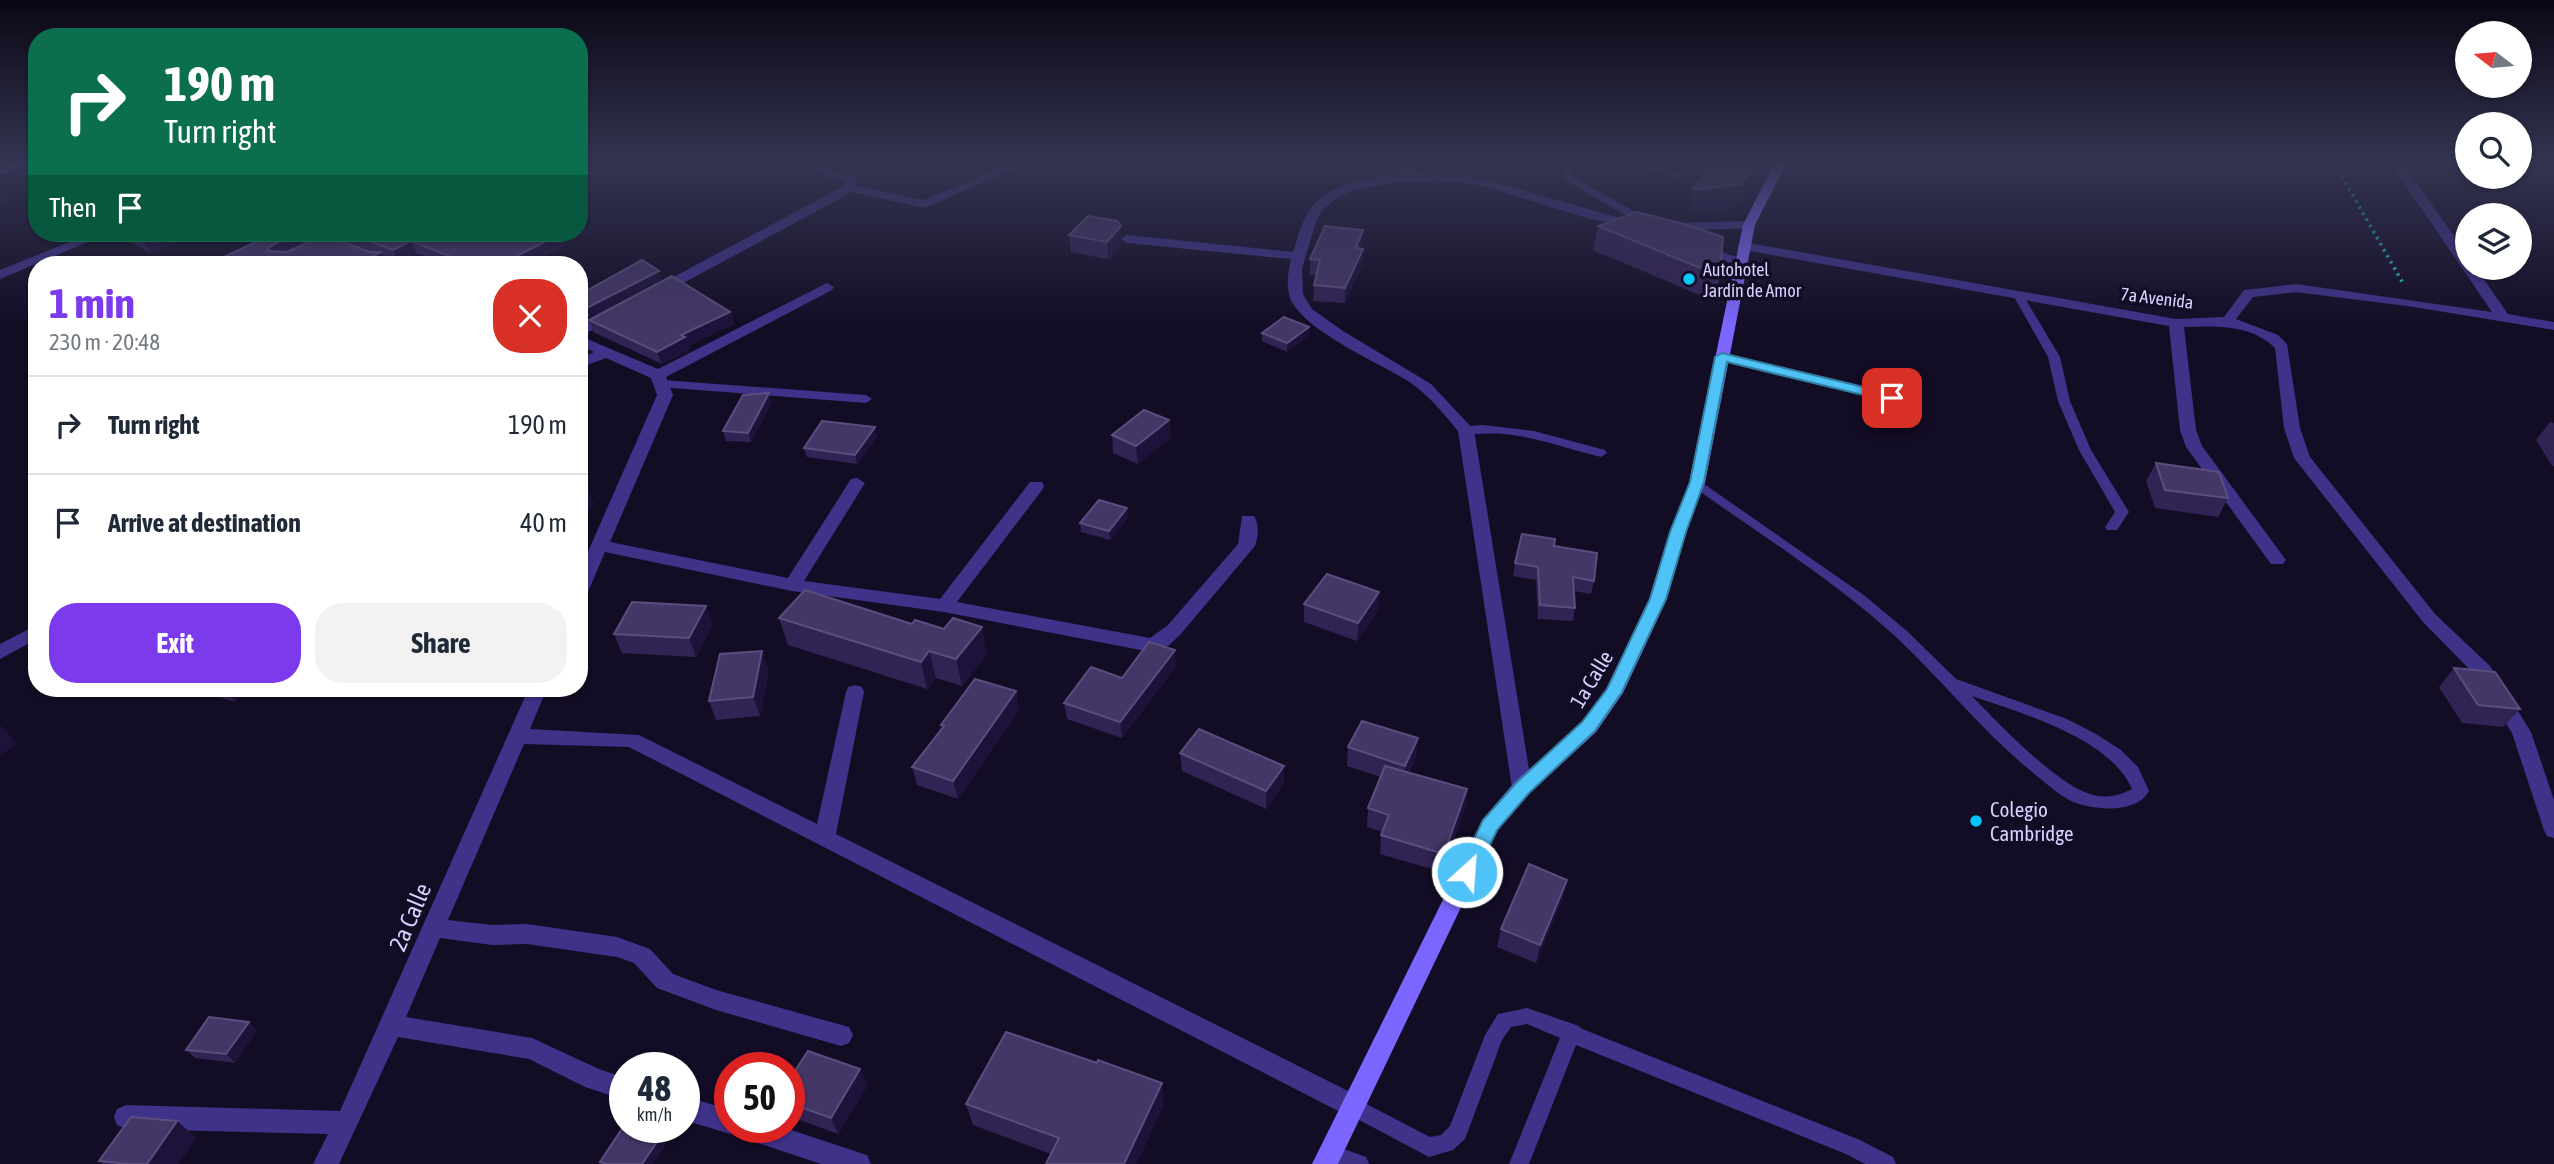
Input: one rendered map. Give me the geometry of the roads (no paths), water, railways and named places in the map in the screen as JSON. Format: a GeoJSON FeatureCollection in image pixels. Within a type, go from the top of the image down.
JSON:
{"type":"FeatureCollection","features":[{"type":"Feature","properties":{"kind":"main road","name":"1a Calle"},"geometry":{"type":"LineString","coordinates":[[1327,1159],[1490,825],[1522,788],[1589,727],[1614,692],[1658,599],[1678,532],[1697,482],[1742,255],[1752,218]]}},
{"type":"Feature","properties":{"kind":"street"},"geometry":{"type":"LineString","coordinates":[[651,294],[793,218]]}},
{"type":"Feature","properties":{"kind":"street"},"geometry":{"type":"LineString","coordinates":[[1310,218],[1298,256],[1294,288],[1300,304],[1318,320],[1427,388],[1466,430],[1522,788]]}},
{"type":"Feature","properties":{"kind":"street"},"geometry":{"type":"LineString","coordinates":[[1611,218],[1652,226],[1684,228],[1749,225]]}},
{"type":"Feature","properties":{"kind":"street"},"geometry":{"type":"LineString","coordinates":[[2434,218],[2455,248]]}},
{"type":"Feature","properties":{"kind":"street","name":"7a Avenida"},"geometry":{"type":"LineString","coordinates":[[1652,226],[1682,242],[1742,255],[2018,295],[2176,323],[2228,321]]}},
{"type":"Feature","properties":{"kind":"street"},"geometry":{"type":"LineString","coordinates":[[1127,239],[1298,256]]}},
{"type":"Feature","properties":{"kind":"street"},"geometry":{"type":"LineString","coordinates":[[47,256],[81,242]]}},
{"type":"Feature","properties":{"kind":"street"},"geometry":{"type":"LineString","coordinates":[[308,253],[322,242]]}},
{"type":"Feature","properties":{"kind":"street"},"geometry":{"type":"LineString","coordinates":[[336,242],[355,251]]}},
{"type":"Feature","properties":{"kind":"street"},"geometry":{"type":"LineString","coordinates":[[0,275],[28,264]]}},
{"type":"Feature","properties":{"kind":"street"},"geometry":{"type":"LineString","coordinates":[[2477,280],[2504,319]]}},
{"type":"Feature","properties":{"kind":"street"},"geometry":{"type":"LineString","coordinates":[[661,379],[827,287]]}},
{"type":"Feature","properties":{"kind":"street"},"geometry":{"type":"LineString","coordinates":[[2554,326],[2414,303],[2297,288],[2249,293],[2228,321],[2273,338],[2282,346],[2292,428],[2302,458],[2429,618],[2483,671],[2521,732],[2554,830]]}},
{"type":"Feature","properties":{"kind":"street"},"geometry":{"type":"LineString","coordinates":[[588,327],[627,307]]}},
{"type":"Feature","properties":{"kind":"street"},"geometry":{"type":"LineString","coordinates":[[2176,323],[2188,430],[2194,447],[2277,560]]}},
{"type":"Feature","properties":{"kind":"street"},"geometry":{"type":"LineString","coordinates":[[588,345],[661,379],[665,395],[588,572]]}},
{"type":"Feature","properties":{"kind":"street"},"geometry":{"type":"LineString","coordinates":[[588,360],[607,352]]}},
{"type":"Feature","properties":{"kind":"street"},"geometry":{"type":"LineString","coordinates":[[792,585],[857,483]]}},
{"type":"Feature","properties":{"kind":"street"},"geometry":{"type":"LineString","coordinates":[[944,607],[1036,486]]}},
{"type":"Feature","properties":{"kind":"street"},"geometry":{"type":"LineString","coordinates":[[600,545],[792,585],[944,607],[1152,645],[1162,641],[1174,630],[1246,546],[1250,535],[1248,520]]}},
{"type":"Feature","properties":{"kind":"street"},"geometry":{"type":"LineString","coordinates":[[0,652],[28,636]]}},
{"type":"Feature","properties":{"kind":"street"},"geometry":{"type":"LineString","coordinates":[[825,837],[855,692]]}},
{"type":"Feature","properties":{"kind":"street","name":"2a Calle"},"geometry":{"type":"LineString","coordinates":[[326,1164],[391,1025],[534,697]]}},
{"type":"Feature","properties":{"kind":"street"},"geometry":{"type":"LineString","coordinates":[[517,736],[632,740],[1353,1106]]}},
{"type":"Feature","properties":{"kind":"street"},"geometry":{"type":"LineString","coordinates":[[434,928],[492,935],[527,934],[617,947],[642,957],[665,981],[716,1000],[841,1035]]}},
{"type":"Feature","properties":{"kind":"street"},"geometry":{"type":"LineString","coordinates":[[391,1025],[532,1049],[609,1084]]}},
{"type":"Feature","properties":{"kind":"street"},"geometry":{"type":"LineString","coordinates":[[126,1117],[347,1123]]}},
{"type":"Feature","properties":{"kind":"street"},"geometry":{"type":"LineString","coordinates":[[794,1143],[858,1164]]}},
{"type":"Feature","properties":{"kind":"lane"},"geometry":{"type":"LineString","coordinates":[[1639,218],[1652,226]]}},
{"type":"Feature","properties":{"kind":"lane"},"geometry":{"type":"LineString","coordinates":[[2018,295],[2054,357],[2064,401],[2085,450],[2122,512],[2112,527]]}},
{"type":"Feature","properties":{"kind":"lane"},"geometry":{"type":"LineString","coordinates":[[1722,357],[1916,404]]}},
{"type":"Feature","properties":{"kind":"lane"},"geometry":{"type":"LineString","coordinates":[[661,379],[866,398]]}},
{"type":"Feature","properties":{"kind":"lane"},"geometry":{"type":"LineString","coordinates":[[1466,430],[1480,428],[1530,435],[1601,453]]}},
{"type":"Feature","properties":{"kind":"lane"},"geometry":{"type":"LineString","coordinates":[[1697,482],[1882,617],[1954,684],[2022,755],[2075,795],[2109,804],[2127,801],[2141,790],[2140,779],[2128,763],[2100,744],[2023,707],[1954,684]]}},
{"type":"Feature","properties":{"kind":"lane"},"geometry":{"type":"LineString","coordinates":[[1353,1106],[1429,1147],[1446,1143],[1458,1132],[1494,1035],[1505,1020],[1527,1016],[1853,1147],[1885,1164]]}},
{"type":"Feature","properties":{"kind":"lane"},"geometry":{"type":"LineString","coordinates":[[1519,1164],[1572,1032]]}},
{"type":"Feature","properties":{"kind":"lane"},"geometry":{"type":"LineString","coordinates":[[1327,1159],[1359,1164]]}},
{"type":"Feature","properties":{"kind":"place","name":"Autohotel Jardín de Amor"},"geometry":{"type":"Point","coordinates":[1689,279]}},
{"type":"Feature","properties":{"kind":"place","name":"Colegio Cambridge"},"geometry":{"type":"Point","coordinates":[1976,821]}}]}
